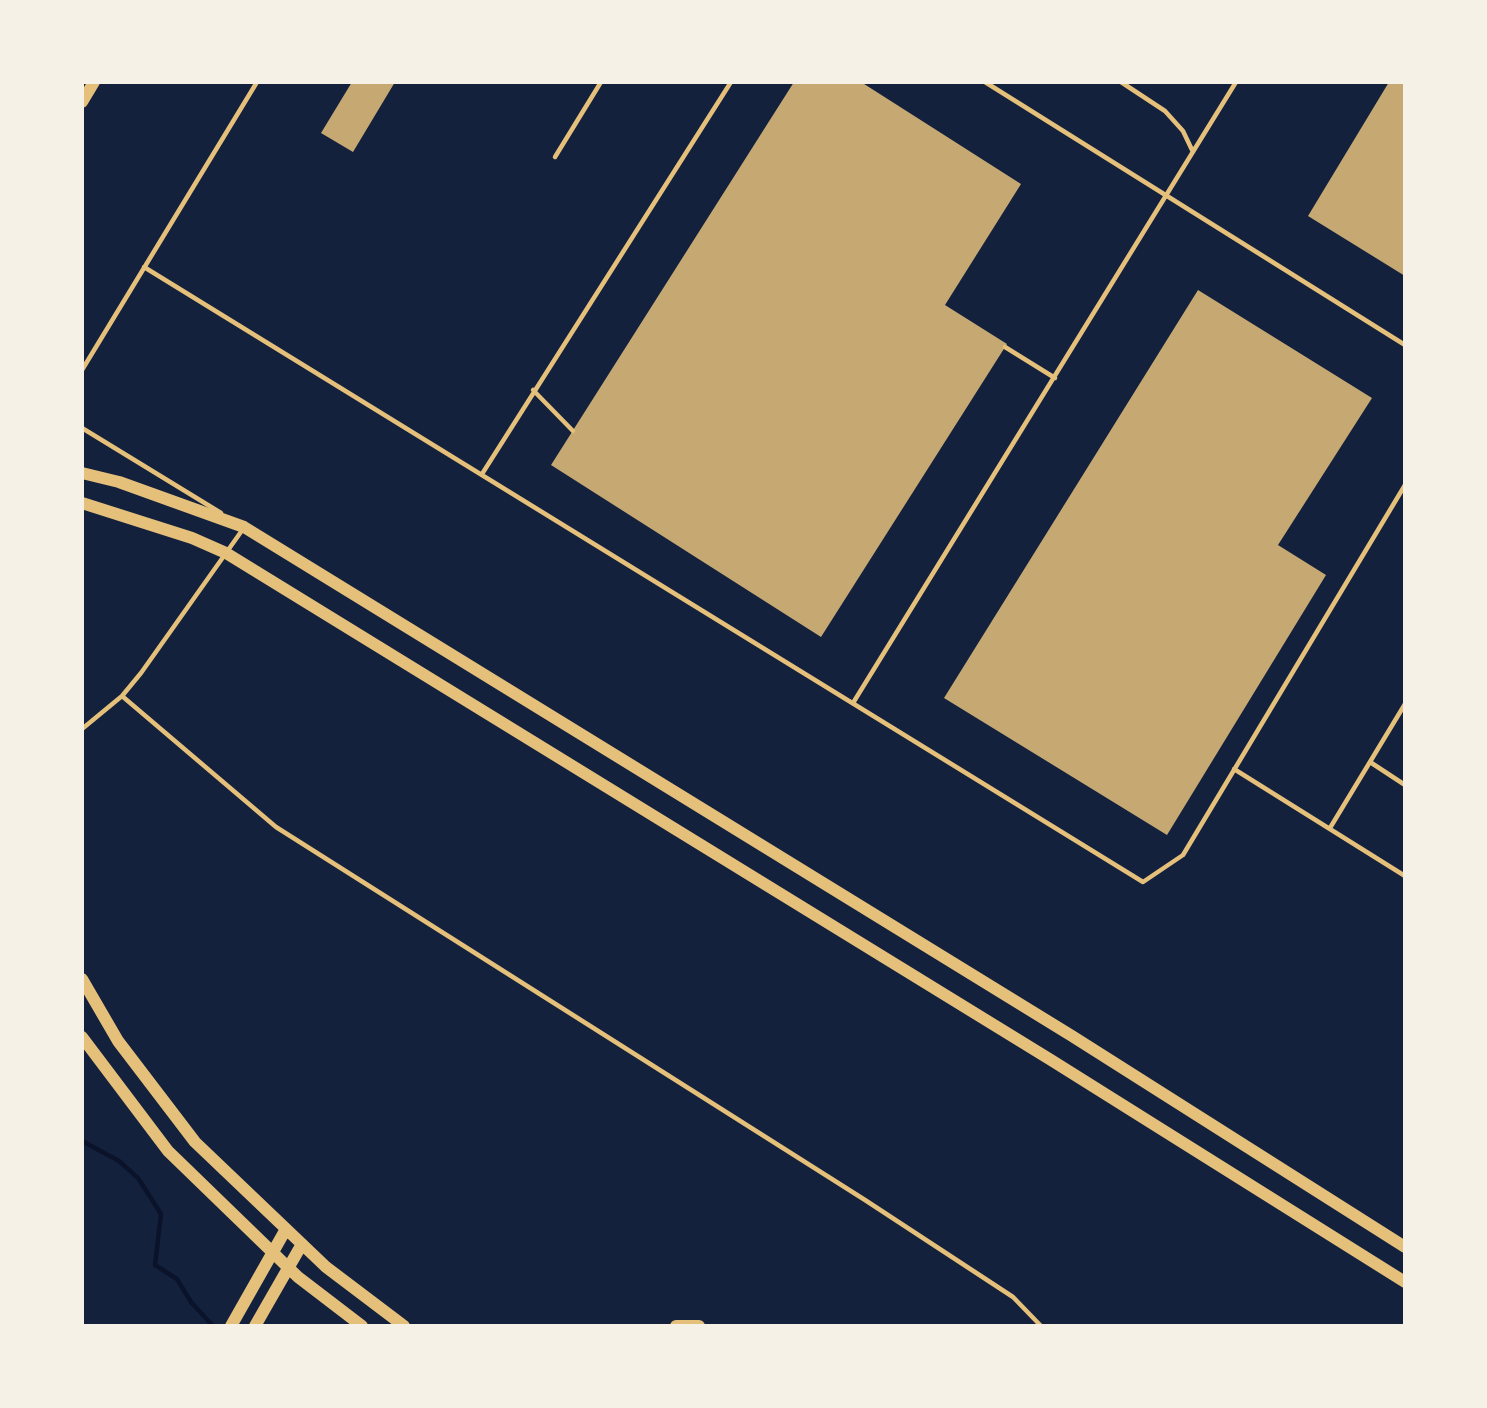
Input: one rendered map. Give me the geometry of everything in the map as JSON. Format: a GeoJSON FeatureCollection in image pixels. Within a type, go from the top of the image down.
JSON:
{"type":"FeatureCollection","features":[{"type":"Feature","properties":{"kind":"street"},"geometry":{"type":"LineString","coordinates":[[82,102],[94,82]]}},
{"type":"Feature","properties":{"kind":"street"},"geometry":{"type":"LineString","coordinates":[[82,473],[119,482],[244,527],[1072,1036],[1405,1247]]}},
{"type":"Feature","properties":{"kind":"street"},"geometry":{"type":"LineString","coordinates":[[82,503],[158,526],[226,553],[1051,1060],[1405,1282]]}},
{"type":"Feature","properties":{"kind":"street"},"geometry":{"type":"LineString","coordinates":[[82,979],[118,1041],[195,1142],[326,1267],[404,1326]]}},
{"type":"Feature","properties":{"kind":"street"},"geometry":{"type":"LineString","coordinates":[[82,1037],[168,1151],[289,1267],[362,1326]]}},
{"type":"Feature","properties":{"kind":"street"},"geometry":{"type":"LineString","coordinates":[[233,1321],[286,1229]]}},
{"type":"Feature","properties":{"kind":"street"},"geometry":{"type":"LineString","coordinates":[[255,1326],[302,1244]]}},
{"type":"Feature","properties":{"kind":"street"},"geometry":{"type":"LineString","coordinates":[[676,1326],[699,1326]]}},
{"type":"Feature","properties":{"kind":"lane"},"geometry":{"type":"LineString","coordinates":[[82,370],[257,82]]}},
{"type":"Feature","properties":{"kind":"lane"},"geometry":{"type":"LineString","coordinates":[[555,157],[601,82]]}},
{"type":"Feature","properties":{"kind":"lane"},"geometry":{"type":"LineString","coordinates":[[481,474],[731,82]]}},
{"type":"Feature","properties":{"kind":"lane"},"geometry":{"type":"LineString","coordinates":[[985,82],[1405,345]]}},
{"type":"Feature","properties":{"kind":"lane"},"geometry":{"type":"LineString","coordinates":[[1121,82],[1165,111],[1184,131],[1194,153]]}},
{"type":"Feature","properties":{"kind":"lane"},"geometry":{"type":"LineString","coordinates":[[853,704],[1237,82]]}},
{"type":"Feature","properties":{"kind":"lane"},"geometry":{"type":"LineString","coordinates":[[144,267],[1143,882],[1182,855],[1405,485]]}},
{"type":"Feature","properties":{"kind":"lane"},"geometry":{"type":"LineString","coordinates":[[1005,348],[1055,378]]}},
{"type":"Feature","properties":{"kind":"lane"},"geometry":{"type":"LineString","coordinates":[[534,390],[573,431]]}},
{"type":"Feature","properties":{"kind":"lane"},"geometry":{"type":"LineString","coordinates":[[82,428],[244,527],[122,696],[82,729]]}},
{"type":"Feature","properties":{"kind":"lane"},"geometry":{"type":"LineString","coordinates":[[122,696],[276,827],[865,1200],[1013,1297],[1041,1326]]}},
{"type":"Feature","properties":{"kind":"lane"},"geometry":{"type":"LineString","coordinates":[[1330,828],[1405,704]]}},
{"type":"Feature","properties":{"kind":"lane"},"geometry":{"type":"LineString","coordinates":[[1370,762],[1405,785]]}},
{"type":"Feature","properties":{"kind":"lane"},"geometry":{"type":"LineString","coordinates":[[1234,769],[1405,876]]}},
{"type":"Feature","properties":{"kind":"building"},"geometry":{"type":"Polygon","coordinates":[[[352,82],[395,82],[353,152],[321,133],[352,82]]]}},
{"type":"Feature","properties":{"kind":"building"},"geometry":{"type":"Polygon","coordinates":[[[794,82],[861,82],[1021,184],[945,305],[1007,344],[821,637],[551,465],[794,82]]]}},
{"type":"Feature","properties":{"kind":"building"},"geometry":{"type":"Polygon","coordinates":[[[1389,82],[1405,82],[1405,276],[1308,216],[1389,82]]]}},
{"type":"Feature","properties":{"kind":"building"},"geometry":{"type":"Polygon","coordinates":[[[1198,290],[1372,398],[1278,545],[1326,575],[1167,835],[944,698],[1198,290]]]}},
{"type":"Feature","properties":{"kind":"waterway"},"geometry":{"type":"LineString","coordinates":[[82,1141],[119,1161],[138,1178],[161,1214],[155,1265],[177,1279],[191,1302],[213,1326]]}}]}
